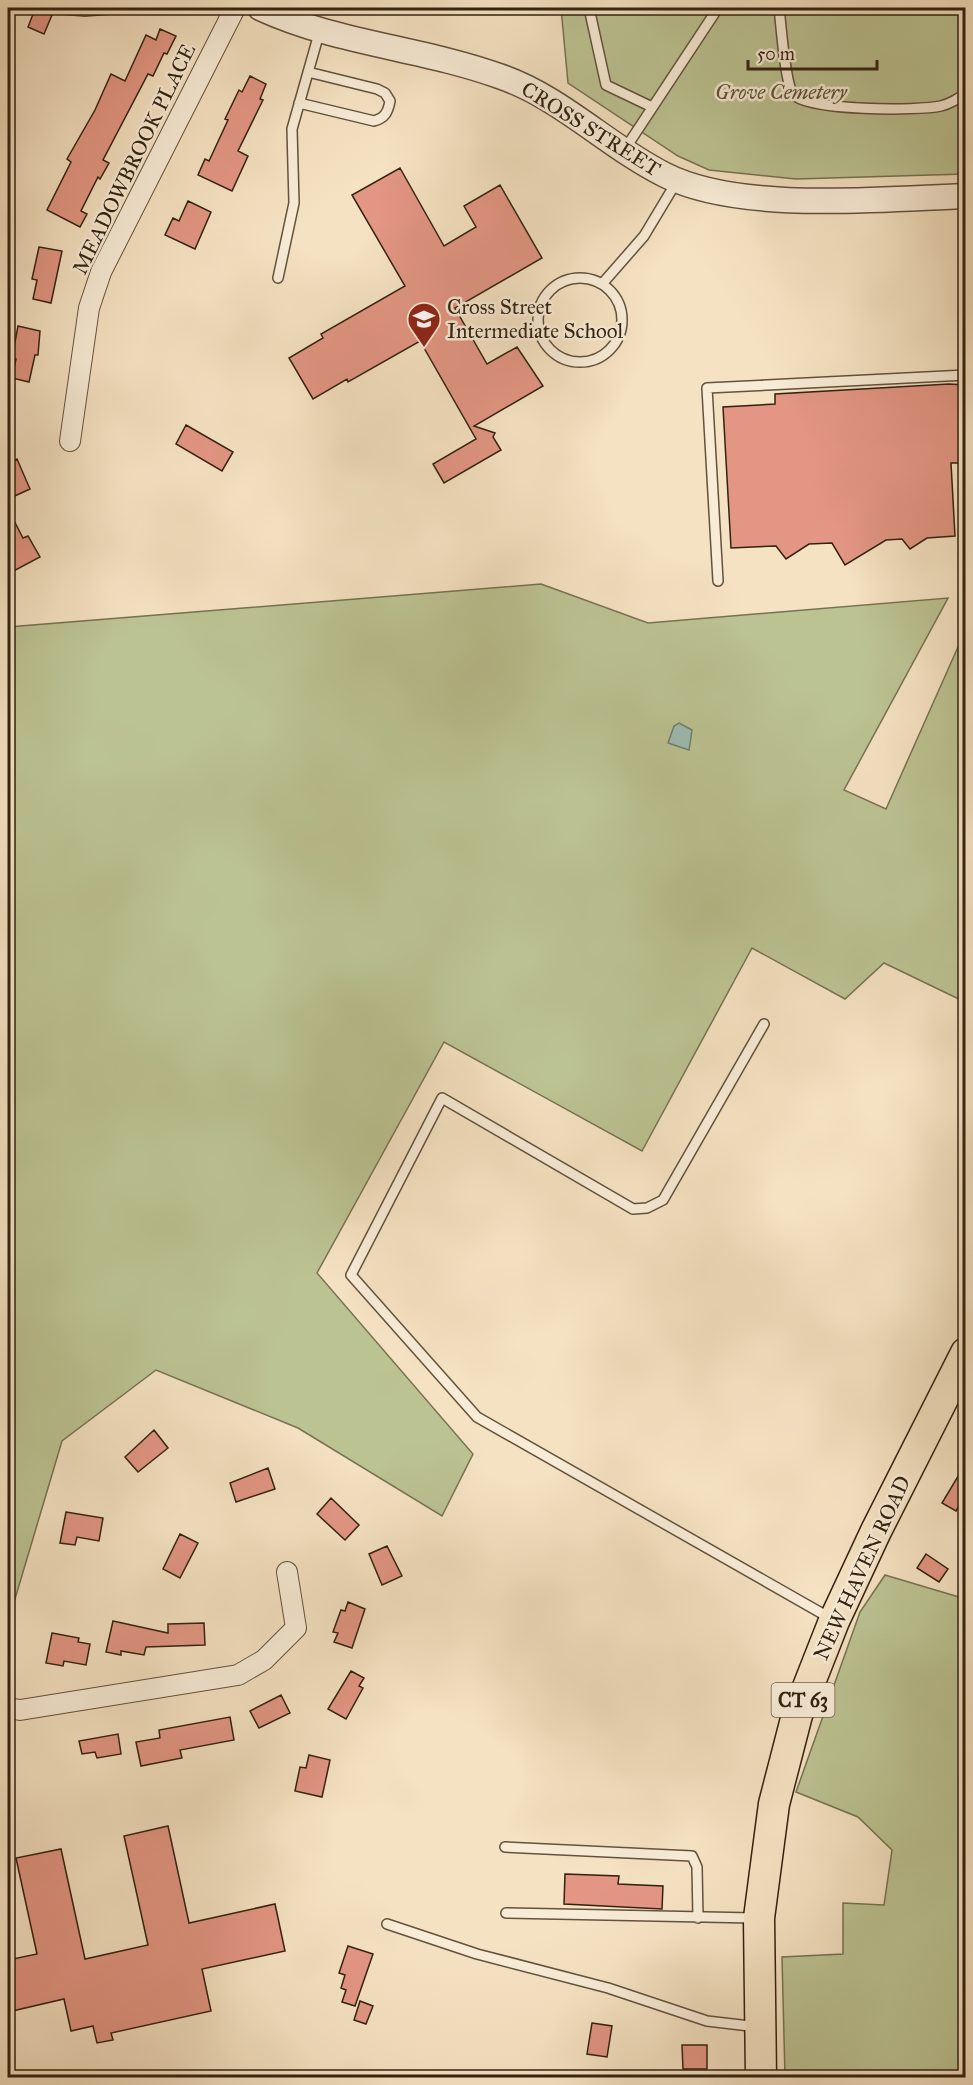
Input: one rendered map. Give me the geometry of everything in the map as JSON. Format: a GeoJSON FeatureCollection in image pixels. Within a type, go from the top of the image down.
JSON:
{"type":"FeatureCollection","features":[{"type":"Feature","properties":{"kind":"main road","name":"NEW HAVEN ROAD"},"geometry":{"type":"LineString","coordinates":[[761,2078],[759,1918],[774,1804],[797,1715],[834,1621],[876,1531],[966,1353]]}},
{"type":"Feature","properties":{"kind":"street","name":"MEADOWBROOK PLACE"},"geometry":{"type":"LineString","coordinates":[[70,441],[89,308],[101,272],[236,8]]}},
{"type":"Feature","properties":{"kind":"street","name":"CROSS STREET"},"geometry":{"type":"LineString","coordinates":[[260,8],[320,30],[408,50],[511,80],[554,102],[624,151],[677,181],[713,192],[810,200],[966,196]]}},
{"type":"Feature","properties":{"kind":"street"},"geometry":{"type":"LineString","coordinates":[[8,1708],[20,1710],[238,1675],[264,1660],[296,1628],[287,1572]]}},
{"type":"Feature","properties":{"kind":"lane"},"geometry":{"type":"LineString","coordinates":[[51,8],[85,11],[122,8]]}},
{"type":"Feature","properties":{"kind":"lane"},"geometry":{"type":"LineString","coordinates":[[589,8],[606,85],[652,107]]}},
{"type":"Feature","properties":{"kind":"lane"},"geometry":{"type":"LineString","coordinates":[[624,151],[718,8]]}},
{"type":"Feature","properties":{"kind":"lane"},"geometry":{"type":"LineString","coordinates":[[779,8],[792,93],[803,101],[847,108],[942,106],[966,93]]}},
{"type":"Feature","properties":{"kind":"lane"},"geometry":{"type":"LineString","coordinates":[[278,278],[294,203],[292,129],[320,30]]}},
{"type":"Feature","properties":{"kind":"lane"},"geometry":{"type":"LineString","coordinates":[[299,103],[374,122],[382,119],[389,110],[390,101],[385,93],[377,89],[308,72]]}},
{"type":"Feature","properties":{"kind":"lane"},"geometry":{"type":"LineString","coordinates":[[602,284],[644,236],[677,181]]}},
{"type":"Feature","properties":{"kind":"lane"},"geometry":{"type":"LineString","coordinates":[[576,278],[590,279],[602,284],[613,293],[620,306],[622,320],[620,334],[614,346],[597,358],[576,362],[551,351],[543,340],[539,313],[543,300],[563,282],[576,278]]}},
{"type":"Feature","properties":{"kind":"lane"},"geometry":{"type":"LineString","coordinates":[[718,581],[707,388],[966,375]]}},
{"type":"Feature","properties":{"kind":"lane"},"geometry":{"type":"LineString","coordinates":[[764,1024],[663,1200],[647,1208],[633,1209],[442,1098],[351,1275],[477,1417],[834,1621]]}},
{"type":"Feature","properties":{"kind":"lane"},"geometry":{"type":"LineString","coordinates":[[505,1847],[692,1856],[697,1867],[698,1918]]}},
{"type":"Feature","properties":{"kind":"lane"},"geometry":{"type":"LineString","coordinates":[[506,1913],[759,1918]]}},
{"type":"Feature","properties":{"kind":"lane"},"geometry":{"type":"LineString","coordinates":[[387,1924],[477,1954],[608,1988],[707,2020],[760,2028]]}},
{"type":"Feature","properties":{"kind":"green space","name":"Grove Cemetery"},"geometry":{"type":"Polygon","coordinates":[[[561,8],[965,8],[965,174],[796,179],[709,170],[678,156],[568,83],[561,8]]]}},
{"type":"Feature","properties":{"kind":"green space"},"geometry":{"type":"Polygon","coordinates":[[[541,584],[648,623],[948,598],[844,790],[886,809],[958,647],[965,643],[965,1002],[884,963],[845,999],[752,948],[642,1151],[444,1042],[317,1273],[473,1454],[442,1516],[298,1428],[156,1370],[62,1441],[15,1599],[8,1596],[8,627],[541,584]]]}},
{"type":"Feature","properties":{"kind":"green space"},"geometry":{"type":"Polygon","coordinates":[[[885,1575],[959,1597],[965,1578],[965,2077],[785,2077],[782,1957],[843,1954],[843,1903],[884,1905],[892,1850],[858,1817],[796,1792],[860,1612],[885,1575]]]}},
{"type":"Feature","properties":{"kind":"water"},"geometry":{"type":"Polygon","coordinates":[[[679,723],[692,730],[689,750],[668,743],[674,726],[679,723]]]}},
{"type":"Feature","properties":{"kind":"building"},"geometry":{"type":"Polygon","coordinates":[[[35,9],[52,15],[44,34],[28,27],[35,9]]]}},
{"type":"Feature","properties":{"kind":"building"},"geometry":{"type":"Polygon","coordinates":[[[160,29],[176,36],[167,54],[164,53],[153,76],[148,74],[103,160],[109,163],[100,179],[98,177],[81,211],[87,214],[80,227],[47,210],[71,162],[67,159],[95,110],[111,74],[125,81],[146,35],[156,40],[160,29]]]}},
{"type":"Feature","properties":{"kind":"building"},"geometry":{"type":"Polygon","coordinates":[[[250,76],[266,84],[260,99],[263,100],[238,151],[248,156],[232,191],[198,175],[205,159],[209,161],[239,90],[242,92],[250,76]]]}},
{"type":"Feature","properties":{"kind":"building"},"geometry":{"type":"Polygon","coordinates":[[[400,168],[444,246],[476,227],[464,206],[500,185],[542,258],[455,308],[487,364],[517,347],[543,386],[474,426],[495,433],[493,437],[501,450],[444,483],[433,464],[476,439],[420,341],[313,399],[289,358],[323,338],[321,334],[405,286],[352,195],[400,168]]]}},
{"type":"Feature","properties":{"kind":"building"},"geometry":{"type":"Polygon","coordinates":[[[188,201],[211,212],[195,249],[165,235],[173,218],[179,221],[188,201]]]}},
{"type":"Feature","properties":{"kind":"building"},"geometry":{"type":"Polygon","coordinates":[[[39,247],[62,251],[51,303],[33,299],[37,280],[32,279],[39,247]]]}},
{"type":"Feature","properties":{"kind":"building"},"geometry":{"type":"Polygon","coordinates":[[[18,326],[40,331],[38,355],[35,355],[29,382],[12,378],[16,359],[12,358],[18,326]]]}},
{"type":"Feature","properties":{"kind":"building"},"geometry":{"type":"Polygon","coordinates":[[[966,385],[966,463],[951,463],[955,536],[927,538],[910,549],[902,539],[886,540],[845,565],[832,543],[809,544],[786,559],[776,546],[731,548],[723,407],[775,404],[775,394],[966,385]]]}},
{"type":"Feature","properties":{"kind":"building"},"geometry":{"type":"Polygon","coordinates":[[[186,425],[233,452],[222,471],[176,444],[186,425]]]}},
{"type":"Feature","properties":{"kind":"building"},"geometry":{"type":"Polygon","coordinates":[[[17,459],[30,489],[8,499],[8,464],[17,459]]]}},
{"type":"Feature","properties":{"kind":"building"},"geometry":{"type":"Polygon","coordinates":[[[8,509],[23,538],[28,536],[40,557],[8,574],[8,509]]]}},
{"type":"Feature","properties":{"kind":"building"},"geometry":{"type":"Polygon","coordinates":[[[154,1430],[168,1448],[138,1472],[125,1457],[154,1430]]]}},
{"type":"Feature","properties":{"kind":"building"},"geometry":{"type":"Polygon","coordinates":[[[966,1463],[966,1505],[961,1503],[956,1511],[942,1503],[966,1463]]]}},
{"type":"Feature","properties":{"kind":"building"},"geometry":{"type":"Polygon","coordinates":[[[268,1468],[275,1489],[236,1502],[230,1483],[268,1468]]]}},
{"type":"Feature","properties":{"kind":"building"},"geometry":{"type":"Polygon","coordinates":[[[331,1498],[359,1525],[345,1540],[317,1514],[331,1498]]]}},
{"type":"Feature","properties":{"kind":"building"},"geometry":{"type":"Polygon","coordinates":[[[66,1512],[103,1518],[99,1541],[77,1537],[75,1545],[60,1543],[66,1512]]]}},
{"type":"Feature","properties":{"kind":"building"},"geometry":{"type":"Polygon","coordinates":[[[180,1534],[198,1543],[180,1578],[163,1569],[180,1534]]]}},
{"type":"Feature","properties":{"kind":"building"},"geometry":{"type":"Polygon","coordinates":[[[387,1546],[402,1576],[382,1585],[369,1554],[387,1546]]]}},
{"type":"Feature","properties":{"kind":"building"},"geometry":{"type":"Polygon","coordinates":[[[926,1554],[948,1569],[939,1582],[917,1568],[926,1554]]]}},
{"type":"Feature","properties":{"kind":"building"},"geometry":{"type":"Polygon","coordinates":[[[348,1602],[365,1609],[352,1648],[334,1642],[338,1633],[333,1632],[341,1610],[345,1611],[348,1602]]]}},
{"type":"Feature","properties":{"kind":"building"},"geometry":{"type":"Polygon","coordinates":[[[113,1621],[168,1633],[168,1624],[204,1623],[205,1645],[146,1647],[144,1655],[121,1651],[121,1655],[106,1652],[113,1621]]]}},
{"type":"Feature","properties":{"kind":"building"},"geometry":{"type":"Polygon","coordinates":[[[52,1633],[79,1638],[78,1642],[90,1644],[86,1665],[64,1661],[63,1666],[46,1663],[52,1633]]]}},
{"type":"Feature","properties":{"kind":"building"},"geometry":{"type":"Polygon","coordinates":[[[351,1671],[364,1678],[359,1686],[363,1688],[346,1719],[328,1709],[351,1671]]]}},
{"type":"Feature","properties":{"kind":"building"},"geometry":{"type":"Polygon","coordinates":[[[281,1695],[290,1713],[259,1728],[250,1711],[281,1695]]]}},
{"type":"Feature","properties":{"kind":"building"},"geometry":{"type":"Polygon","coordinates":[[[230,1717],[234,1740],[180,1750],[182,1758],[141,1766],[136,1742],[160,1738],[159,1730],[230,1717]]]}},
{"type":"Feature","properties":{"kind":"building"},"geometry":{"type":"Polygon","coordinates":[[[118,1734],[121,1754],[97,1758],[95,1752],[82,1754],[79,1741],[118,1734]]]}},
{"type":"Feature","properties":{"kind":"building"},"geometry":{"type":"Polygon","coordinates":[[[309,1755],[330,1760],[322,1797],[295,1791],[300,1767],[306,1768],[309,1755]]]}},
{"type":"Feature","properties":{"kind":"building"},"geometry":{"type":"Polygon","coordinates":[[[168,1826],[189,1923],[275,1904],[285,1951],[202,1969],[211,2011],[111,2033],[113,2040],[97,2043],[93,2026],[71,2031],[64,1999],[8,2012],[8,1960],[37,1954],[16,1858],[61,1849],[85,1959],[148,1945],[124,1836],[168,1826]]]}},
{"type":"Feature","properties":{"kind":"building"},"geometry":{"type":"Polygon","coordinates":[[[565,1874],[619,1876],[618,1884],[663,1886],[662,1909],[564,1904],[565,1874]]]}},
{"type":"Feature","properties":{"kind":"building"},"geometry":{"type":"Polygon","coordinates":[[[348,1946],[373,1954],[355,2006],[342,2002],[346,1990],[341,1988],[345,1975],[339,1973],[348,1946]]]}},
{"type":"Feature","properties":{"kind":"building"},"geometry":{"type":"Polygon","coordinates":[[[360,2001],[373,2006],[366,2024],[354,2020],[360,2001]]]}},
{"type":"Feature","properties":{"kind":"building"},"geometry":{"type":"Polygon","coordinates":[[[592,2023],[612,2026],[607,2057],[587,2054],[592,2023]]]}},
{"type":"Feature","properties":{"kind":"building"},"geometry":{"type":"Polygon","coordinates":[[[682,2045],[707,2045],[707,2069],[683,2069],[682,2045]]]}},
{"type":"Feature","properties":{"kind":"place","name":"Cross Street Intermediate School"},"geometry":{"type":"Point","coordinates":[424,348]}}]}
